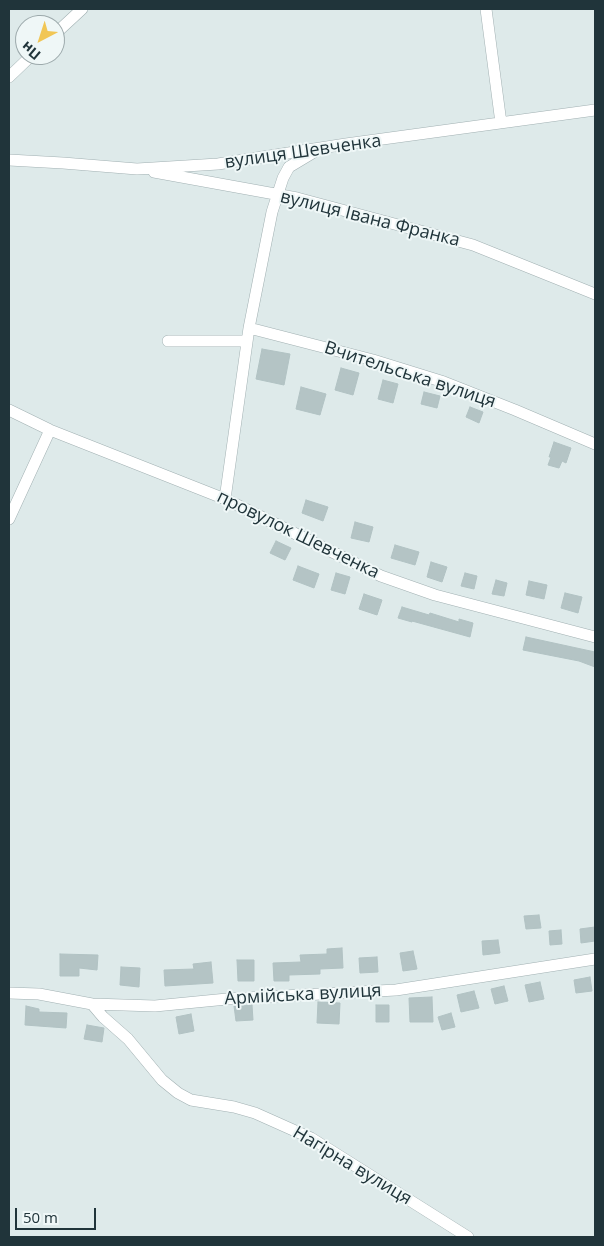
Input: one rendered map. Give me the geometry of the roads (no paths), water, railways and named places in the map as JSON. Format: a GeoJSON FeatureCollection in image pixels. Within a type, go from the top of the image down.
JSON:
{"type":"FeatureCollection","features":[{"type":"Feature","properties":{"kind":"street"},"geometry":{"type":"LineString","coordinates":[[65,25],[82,9]]}},
{"type":"Feature","properties":{"kind":"street"},"geometry":{"type":"LineString","coordinates":[[486,9],[501,123]]}},
{"type":"Feature","properties":{"kind":"street"},"geometry":{"type":"LineString","coordinates":[[9,77],[22,65]]}},
{"type":"Feature","properties":{"kind":"street","name":"вулиця Шевченка"},"geometry":{"type":"LineString","coordinates":[[9,160],[63,162],[137,169],[218,164],[595,110]]}},
{"type":"Feature","properties":{"kind":"street"},"geometry":{"type":"LineString","coordinates":[[225,499],[249,328],[272,212],[283,178],[289,167],[320,148]]}},
{"type":"Feature","properties":{"kind":"street","name":"вулиця Івана Франка"},"geometry":{"type":"LineString","coordinates":[[137,169],[306,200],[473,245],[595,294]]}},
{"type":"Feature","properties":{"kind":"street","name":"Вчительська вулиця"},"geometry":{"type":"LineString","coordinates":[[249,328],[373,360],[444,382],[595,444]]}},
{"type":"Feature","properties":{"kind":"street"},"geometry":{"type":"LineString","coordinates":[[168,341],[247,341]]}},
{"type":"Feature","properties":{"kind":"street","name":"провулок Шевченка"},"geometry":{"type":"LineString","coordinates":[[9,410],[50,430],[225,499],[381,576],[435,595],[595,637]]}},
{"type":"Feature","properties":{"kind":"street"},"geometry":{"type":"LineString","coordinates":[[9,519],[50,430]]}},
{"type":"Feature","properties":{"kind":"street","name":"Армійська вулиця"},"geometry":{"type":"LineString","coordinates":[[9,993],[39,994],[92,1004],[155,1006],[227,999],[396,990],[595,959]]}},
{"type":"Feature","properties":{"kind":"street","name":"Нагірна вулиця"},"geometry":{"type":"LineString","coordinates":[[92,1004],[102,1017],[128,1039],[162,1080],[178,1093],[191,1100],[234,1107],[255,1113],[311,1138],[468,1237]]}}]}
